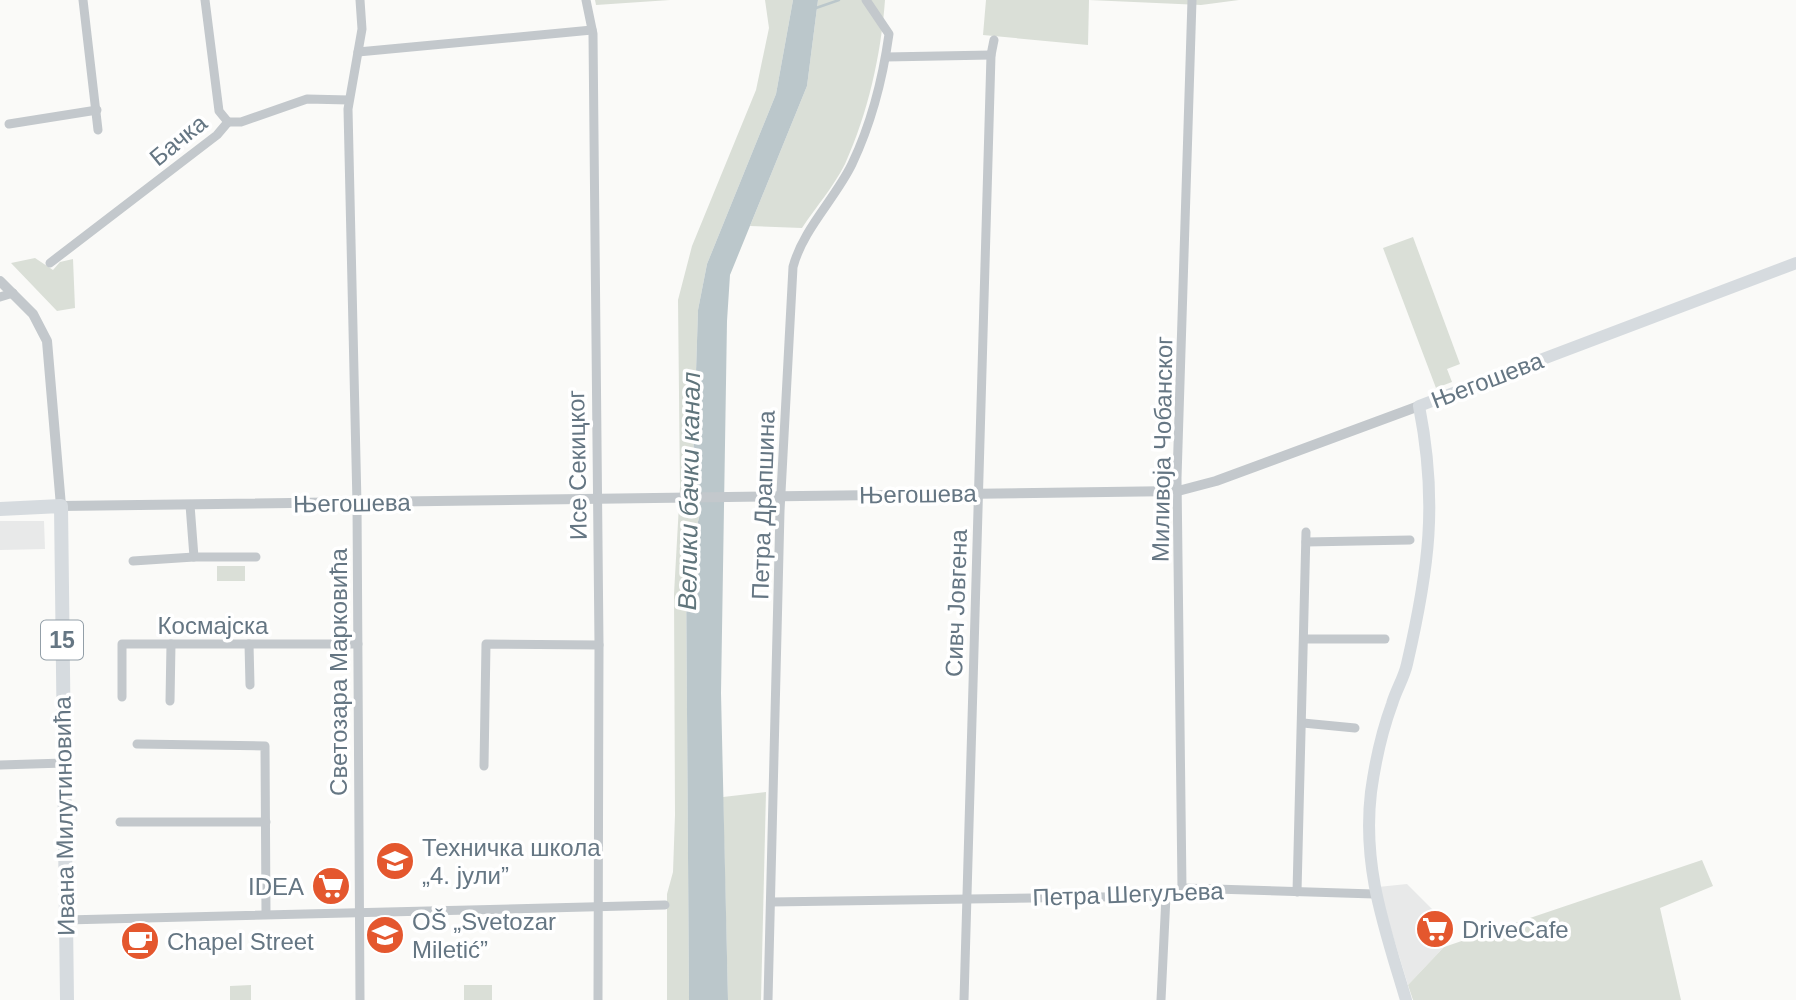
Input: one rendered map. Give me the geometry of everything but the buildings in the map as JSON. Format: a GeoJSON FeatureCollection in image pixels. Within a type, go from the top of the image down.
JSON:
{"type":"FeatureCollection","features":[{"type":"Feature","properties":{"kind":"main road","name":"Његошева"},"geometry":{"type":"LineString","coordinates":[[1419,406],[1796,263]]}},
{"type":"Feature","properties":{"kind":"main road"},"geometry":{"type":"LineString","coordinates":[[1406,1000],[1374,894],[1369,832],[1371,792],[1391,705],[1407,667],[1431,541],[1430,474],[1419,406]]}},
{"type":"Feature","properties":{"kind":"main road","name":"Његошева"},"geometry":{"type":"LineString","coordinates":[[0,509],[61,506]]}},
{"type":"Feature","properties":{"kind":"main road","name":"Ивана Милутиновића"},"geometry":{"type":"LineString","coordinates":[[61,506],[66,1000]]}},
{"type":"Feature","properties":{"kind":"street"},"geometry":{"type":"LineString","coordinates":[[83,0],[98,130]]}},
{"type":"Feature","properties":{"kind":"street"},"geometry":{"type":"LineString","coordinates":[[205,0],[219,111],[228,122]]}},
{"type":"Feature","properties":{"kind":"street","name":"Светозара Марковића"},"geometry":{"type":"LineString","coordinates":[[360,0],[362,29],[349,100],[357,504],[360,1000]]}},
{"type":"Feature","properties":{"kind":"street","name":"Исе Секицког"},"geometry":{"type":"LineString","coordinates":[[586,0],[592,25],[599,645],[596,909],[598,1000]]}},
{"type":"Feature","properties":{"kind":"street","name":"Петра Драпшина"},"geometry":{"type":"LineString","coordinates":[[768,1000],[781,496],[793,267],[801,246],[851,167],[866,130],[886,57],[889,34],[866,0]]}},
{"type":"Feature","properties":{"kind":"street","name":"Миливоја Чобанског"},"geometry":{"type":"LineString","coordinates":[[1182,888],[1178,491],[1192,5]]}},
{"type":"Feature","properties":{"kind":"street"},"geometry":{"type":"LineString","coordinates":[[358,52],[592,25]]}},
{"type":"Feature","properties":{"kind":"street","name":"Сивч Јовгена"},"geometry":{"type":"LineString","coordinates":[[964,1000],[991,55],[995,40]]}},
{"type":"Feature","properties":{"kind":"street"},"geometry":{"type":"LineString","coordinates":[[886,57],[991,55]]}},
{"type":"Feature","properties":{"kind":"street","name":"Бачка"},"geometry":{"type":"LineString","coordinates":[[50,263],[210,141],[228,122],[241,122],[307,99],[349,100]]}},
{"type":"Feature","properties":{"kind":"street"},"geometry":{"type":"LineString","coordinates":[[9,124],[97,110]]}},
{"type":"Feature","properties":{"kind":"street"},"geometry":{"type":"LineString","coordinates":[[0,281],[38,321],[47,341],[61,506]]}},
{"type":"Feature","properties":{"kind":"street"},"geometry":{"type":"LineString","coordinates":[[0,297],[13,293]]}},
{"type":"Feature","properties":{"kind":"street","name":"Његошева"},"geometry":{"type":"LineString","coordinates":[[61,506],[1178,491],[1216,481],[1419,406]]}},
{"type":"Feature","properties":{"kind":"street"},"geometry":{"type":"LineString","coordinates":[[190,505],[194,557]]}},
{"type":"Feature","properties":{"kind":"street"},"geometry":{"type":"LineString","coordinates":[[1297,892],[1306,537],[1410,540]]}},
{"type":"Feature","properties":{"kind":"street"},"geometry":{"type":"LineString","coordinates":[[133,561],[256,557]]}},
{"type":"Feature","properties":{"kind":"street"},"geometry":{"type":"LineString","coordinates":[[1304,639],[1385,639]]}},
{"type":"Feature","properties":{"kind":"street"},"geometry":{"type":"LineString","coordinates":[[484,766],[486,643],[599,645]]}},
{"type":"Feature","properties":{"kind":"street","name":"Космајска"},"geometry":{"type":"LineString","coordinates":[[122,697],[121,644],[358,644]]}},
{"type":"Feature","properties":{"kind":"street"},"geometry":{"type":"LineString","coordinates":[[170,701],[171,644]]}},
{"type":"Feature","properties":{"kind":"street"},"geometry":{"type":"LineString","coordinates":[[249,644],[250,685]]}},
{"type":"Feature","properties":{"kind":"street"},"geometry":{"type":"LineString","coordinates":[[1303,723],[1355,728]]}},
{"type":"Feature","properties":{"kind":"street"},"geometry":{"type":"LineString","coordinates":[[137,744],[265,746],[266,914]]}},
{"type":"Feature","properties":{"kind":"street"},"geometry":{"type":"LineString","coordinates":[[0,765],[64,763]]}},
{"type":"Feature","properties":{"kind":"street"},"geometry":{"type":"LineString","coordinates":[[120,822],[265,822]]}},
{"type":"Feature","properties":{"kind":"street","name":"Петра Шегуљева"},"geometry":{"type":"LineString","coordinates":[[771,902],[1166,896],[1182,888],[1374,894]]}},
{"type":"Feature","properties":{"kind":"street"},"geometry":{"type":"LineString","coordinates":[[1161,1000],[1166,896]]}},
{"type":"Feature","properties":{"kind":"street"},"geometry":{"type":"LineString","coordinates":[[66,920],[596,909],[666,905]]}},
{"type":"Feature","properties":{"kind":"shaded area"},"geometry":{"type":"Polygon","coordinates":[[[595,0],[670,0],[596,5],[595,0]]]}},
{"type":"Feature","properties":{"kind":"shaded area"},"geometry":{"type":"Polygon","coordinates":[[[765,0],[793,0],[776,94],[707,264],[698,310],[693,465],[701,510],[686,568],[689,1000],[667,1000],[667,894],[673,872],[675,815],[674,594],[680,487],[678,300],[692,246],[756,90],[769,28],[765,0]]]}},
{"type":"Feature","properties":{"kind":"shaded area"},"geometry":{"type":"Polygon","coordinates":[[[793,0],[818,0],[807,86],[730,275],[727,321],[721,693],[728,1000],[689,1000],[686,568],[701,510],[693,465],[698,310],[707,264],[776,94],[793,0]]]}},
{"type":"Feature","properties":{"kind":"shaded area"},"geometry":{"type":"Polygon","coordinates":[[[818,0],[885,0],[877,63],[867,104],[845,164],[802,228],[750,226],[807,86],[818,0]]]}},
{"type":"Feature","properties":{"kind":"shaded area"},"geometry":{"type":"Polygon","coordinates":[[[986,0],[1089,0],[1088,45],[983,35],[986,0]]]}},
{"type":"Feature","properties":{"kind":"shaded area"},"geometry":{"type":"Polygon","coordinates":[[[1089,0],[1239,0],[1201,5],[1089,0]]]}},
{"type":"Feature","properties":{"kind":"shaded area"},"geometry":{"type":"Polygon","coordinates":[[[1413,237],[1460,364],[1447,369],[1452,382],[1436,388],[1383,248],[1413,237]]]}},
{"type":"Feature","properties":{"kind":"shaded area"},"geometry":{"type":"Polygon","coordinates":[[[35,258],[53,270],[60,262],[73,259],[75,308],[57,311],[11,263],[35,258]]]}},
{"type":"Feature","properties":{"kind":"shaded area"},"geometry":{"type":"Polygon","coordinates":[[[0,521],[44,521],[45,549],[0,550],[0,521]]]}},
{"type":"Feature","properties":{"kind":"shaded area"},"geometry":{"type":"Polygon","coordinates":[[[217,566],[245,566],[245,581],[217,581],[217,566]]]}},
{"type":"Feature","properties":{"kind":"shaded area"},"geometry":{"type":"Polygon","coordinates":[[[766,792],[761,1000],[728,1000],[723,797],[766,792]]]}},
{"type":"Feature","properties":{"kind":"shaded area"},"geometry":{"type":"Polygon","coordinates":[[[1702,860],[1713,886],[1660,908],[1681,1000],[1413,1000],[1408,985],[1444,947],[1702,860]]]}},
{"type":"Feature","properties":{"kind":"shaded area"},"geometry":{"type":"Polygon","coordinates":[[[1407,884],[1434,911],[1444,947],[1408,985],[1378,887],[1407,884]]]}},
{"type":"Feature","properties":{"kind":"shaded area"},"geometry":{"type":"Polygon","coordinates":[[[251,985],[251,1000],[230,1000],[230,986],[251,985]]]}},
{"type":"Feature","properties":{"kind":"shaded area"},"geometry":{"type":"Polygon","coordinates":[[[464,985],[492,985],[492,1000],[464,1000],[464,985]]]}},
{"type":"Feature","properties":{"kind":"waterway"},"geometry":{"type":"LineString","coordinates":[[816,8],[839,0]]}},
{"type":"Feature","properties":{"kind":"place","name":"Техничка школа „4. јули”"},"geometry":{"type":"Point","coordinates":[395,861]}},
{"type":"Feature","properties":{"kind":"place","name":"IDEA"},"geometry":{"type":"Point","coordinates":[331,886]}},
{"type":"Feature","properties":{"kind":"place","name":"DriveCafe"},"geometry":{"type":"Point","coordinates":[1435,929]}},
{"type":"Feature","properties":{"kind":"place","name":"OŠ „Svetozar Miletić”"},"geometry":{"type":"Point","coordinates":[385,935]}},
{"type":"Feature","properties":{"kind":"place","name":"Chapel Street"},"geometry":{"type":"Point","coordinates":[140,941]}},
{"type":"Feature","properties":{"kind":"water label","name":"Велики бачки канал"},"geometry":{"type":"Point","coordinates":[689,491]}}]}
